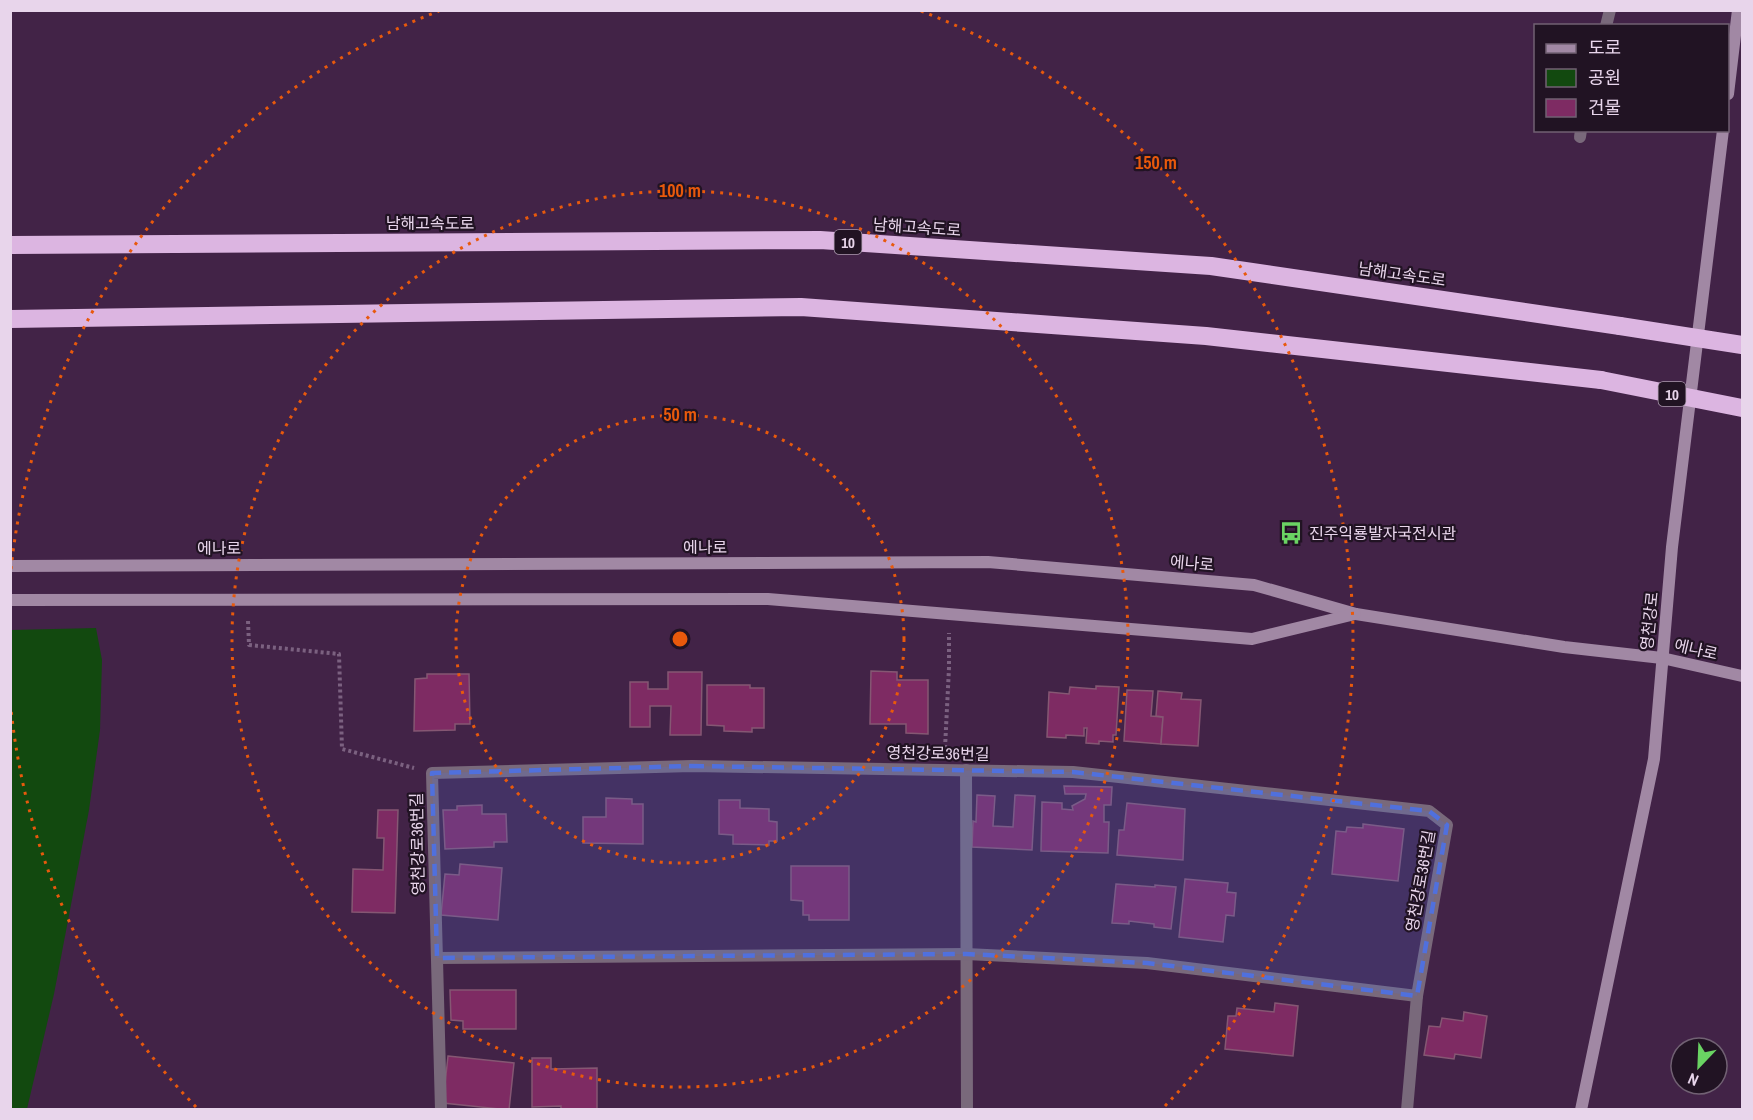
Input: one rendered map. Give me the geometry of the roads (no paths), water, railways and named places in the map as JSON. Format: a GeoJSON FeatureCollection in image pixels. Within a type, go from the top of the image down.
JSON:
{"type":"FeatureCollection","features":[{"type":"Feature","properties":{"kind":"highway","name":"남해고속도로"},"geometry":{"type":"LineString","coordinates":[[10,245],[820,240],[1211,266],[1743,345]]}},
{"type":"Feature","properties":{"kind":"highway","name":"10"},"geometry":{"type":"LineString","coordinates":[[10,319],[801,308],[1206,336],[1601,380],[1743,408]]}},
{"type":"Feature","properties":{"kind":"street"},"geometry":{"type":"LineString","coordinates":[[1729,86],[1738,10]]}},
{"type":"Feature","properties":{"kind":"street","name":"영천강로"},"geometry":{"type":"LineString","coordinates":[[1581,1110],[1654,759],[1674,535],[1723,132]]}},
{"type":"Feature","properties":{"kind":"street","name":"에나로"},"geometry":{"type":"LineString","coordinates":[[10,566],[988,562],[1254,585],[1356,614],[1564,647],[1662,658],[1743,676]]}},
{"type":"Feature","properties":{"kind":"street","name":"에나로"},"geometry":{"type":"LineString","coordinates":[[10,600],[768,598],[1252,639],[1356,614]]}},
{"type":"Feature","properties":{"kind":"street","name":"영천강로36번길"},"geometry":{"type":"LineString","coordinates":[[441,1110],[432,773],[692,766],[1073,772],[1429,811],[1447,825],[1417,996],[1407,1110]]}},
{"type":"Feature","properties":{"kind":"street"},"geometry":{"type":"LineString","coordinates":[[966,770],[967,1110]]}},
{"type":"Feature","properties":{"kind":"street"},"geometry":{"type":"LineString","coordinates":[[437,958],[966,954],[1147,963],[1417,996]]}},
{"type":"Feature","properties":{"kind":"place","name":"진주익룡발자국전시관"},"geometry":{"type":"Point","coordinates":[1291,533]}}]}
